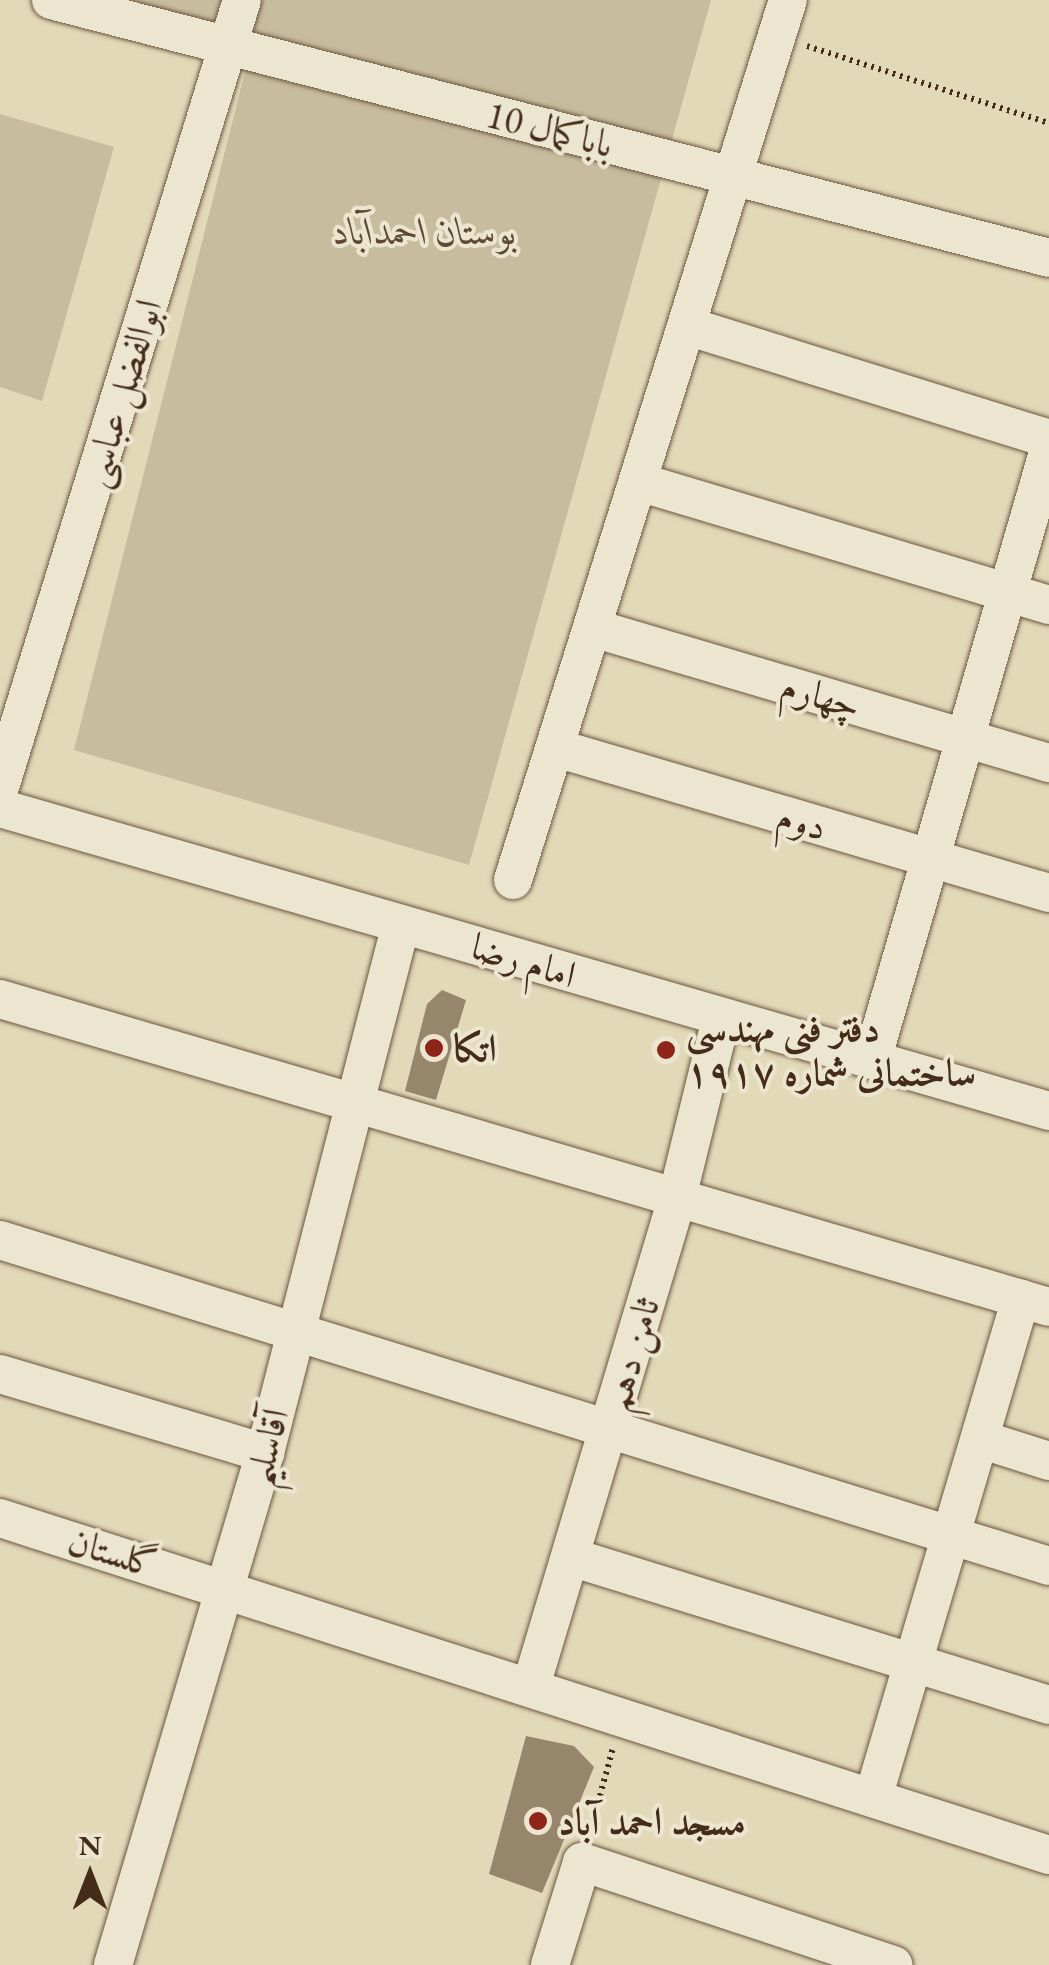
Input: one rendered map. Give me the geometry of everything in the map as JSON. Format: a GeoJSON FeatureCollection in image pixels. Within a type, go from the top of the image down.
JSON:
{"type":"FeatureCollection","features":[{"type":"Feature","properties":{"kind":"street","name":"باباکمال 10"},"geometry":{"type":"LineString","coordinates":[[51,0],[1049,258]]}},
{"type":"Feature","properties":{"kind":"street","name":"ابوالفضل عباسی"},"geometry":{"type":"LineString","coordinates":[[0,787],[242,0]]}},
{"type":"Feature","properties":{"kind":"street"},"geometry":{"type":"LineString","coordinates":[[513,880],[788,0]]}},
{"type":"Feature","properties":{"kind":"street"},"geometry":{"type":"LineString","coordinates":[[687,326],[1049,438]]}},
{"type":"Feature","properties":{"kind":"street"},"geometry":{"type":"LineString","coordinates":[[872,1060],[1049,449]]}},
{"type":"Feature","properties":{"kind":"street"},"geometry":{"type":"LineString","coordinates":[[639,482],[1049,605]]}},
{"type":"Feature","properties":{"kind":"street","name":"چهارم"},"geometry":{"type":"LineString","coordinates":[[593,628],[1049,763]]}},
{"type":"Feature","properties":{"kind":"street","name":"دوم"},"geometry":{"type":"LineString","coordinates":[[556,748],[1049,893]]}},
{"type":"Feature","properties":{"kind":"street","name":"امام رضا"},"geometry":{"type":"LineString","coordinates":[[0,808],[1049,1111]]}},
{"type":"Feature","properties":{"kind":"street","name":"آقاسلیم"},"geometry":{"type":"LineString","coordinates":[[113,1965],[265,1453],[401,924]]}},
{"type":"Feature","properties":{"kind":"street"},"geometry":{"type":"LineString","coordinates":[[0,998],[676,1202],[1035,1302],[980,1439],[874,1798]]}},
{"type":"Feature","properties":{"kind":"street","name":"ثامن دهم"},"geometry":{"type":"LineString","coordinates":[[531,1686],[676,1202],[721,1018]]}},
{"type":"Feature","properties":{"kind":"street"},"geometry":{"type":"LineString","coordinates":[[0,1240],[1049,1566]]}},
{"type":"Feature","properties":{"kind":"street"},"geometry":{"type":"LineString","coordinates":[[0,1374],[265,1453]]}},
{"type":"Feature","properties":{"kind":"street"},"geometry":{"type":"LineString","coordinates":[[980,1439],[1049,1461]]}},
{"type":"Feature","properties":{"kind":"street","name":"گلستان"},"geometry":{"type":"LineString","coordinates":[[0,1518],[226,1587]]}},
{"type":"Feature","properties":{"kind":"street"},"geometry":{"type":"LineString","coordinates":[[571,1556],[1049,1705]]}},
{"type":"Feature","properties":{"kind":"street"},"geometry":{"type":"LineString","coordinates":[[226,1587],[1049,1855]]}},
{"type":"Feature","properties":{"kind":"street"},"geometry":{"type":"LineString","coordinates":[[550,1965],[582,1862],[894,1965]]}},
{"type":"Feature","properties":{"kind":"path"},"geometry":{"type":"LineString","coordinates":[[777,36],[1049,123]]}},
{"type":"Feature","properties":{"kind":"path"},"geometry":{"type":"LineString","coordinates":[[582,1862],[622,1716]]}},
{"type":"Feature","properties":{"kind":"green space","name":"بوستان احمدآباد"},"geometry":{"type":"Polygon","coordinates":[[[82,0],[711,0],[469,865],[74,750],[250,52],[82,0]]]}},
{"type":"Feature","properties":{"kind":"green space"},"geometry":{"type":"Polygon","coordinates":[[[0,114],[114,147],[42,401],[0,387],[0,114]]]}},
{"type":"Feature","properties":{"kind":"building","name":"اتکا"},"geometry":{"type":"Polygon","coordinates":[[[442,990],[466,1000],[436,1100],[405,1091],[427,1004],[442,990]]]}},
{"type":"Feature","properties":{"kind":"building","name":"مسجد احمد آباد"},"geometry":{"type":"Polygon","coordinates":[[[526,1736],[574,1746],[594,1767],[542,1893],[489,1874],[526,1736]]]}},
{"type":"Feature","properties":{"kind":"place","name":"اتکا"},"geometry":{"type":"Point","coordinates":[434,1048]}},
{"type":"Feature","properties":{"kind":"place","name":"دفتر فنی مهندسی ساختمانی شماره ۱۹۱۷"},"geometry":{"type":"Point","coordinates":[666,1050]}},
{"type":"Feature","properties":{"kind":"place","name":"مسجد احمد آباد"},"geometry":{"type":"Point","coordinates":[538,1821]}}]}
